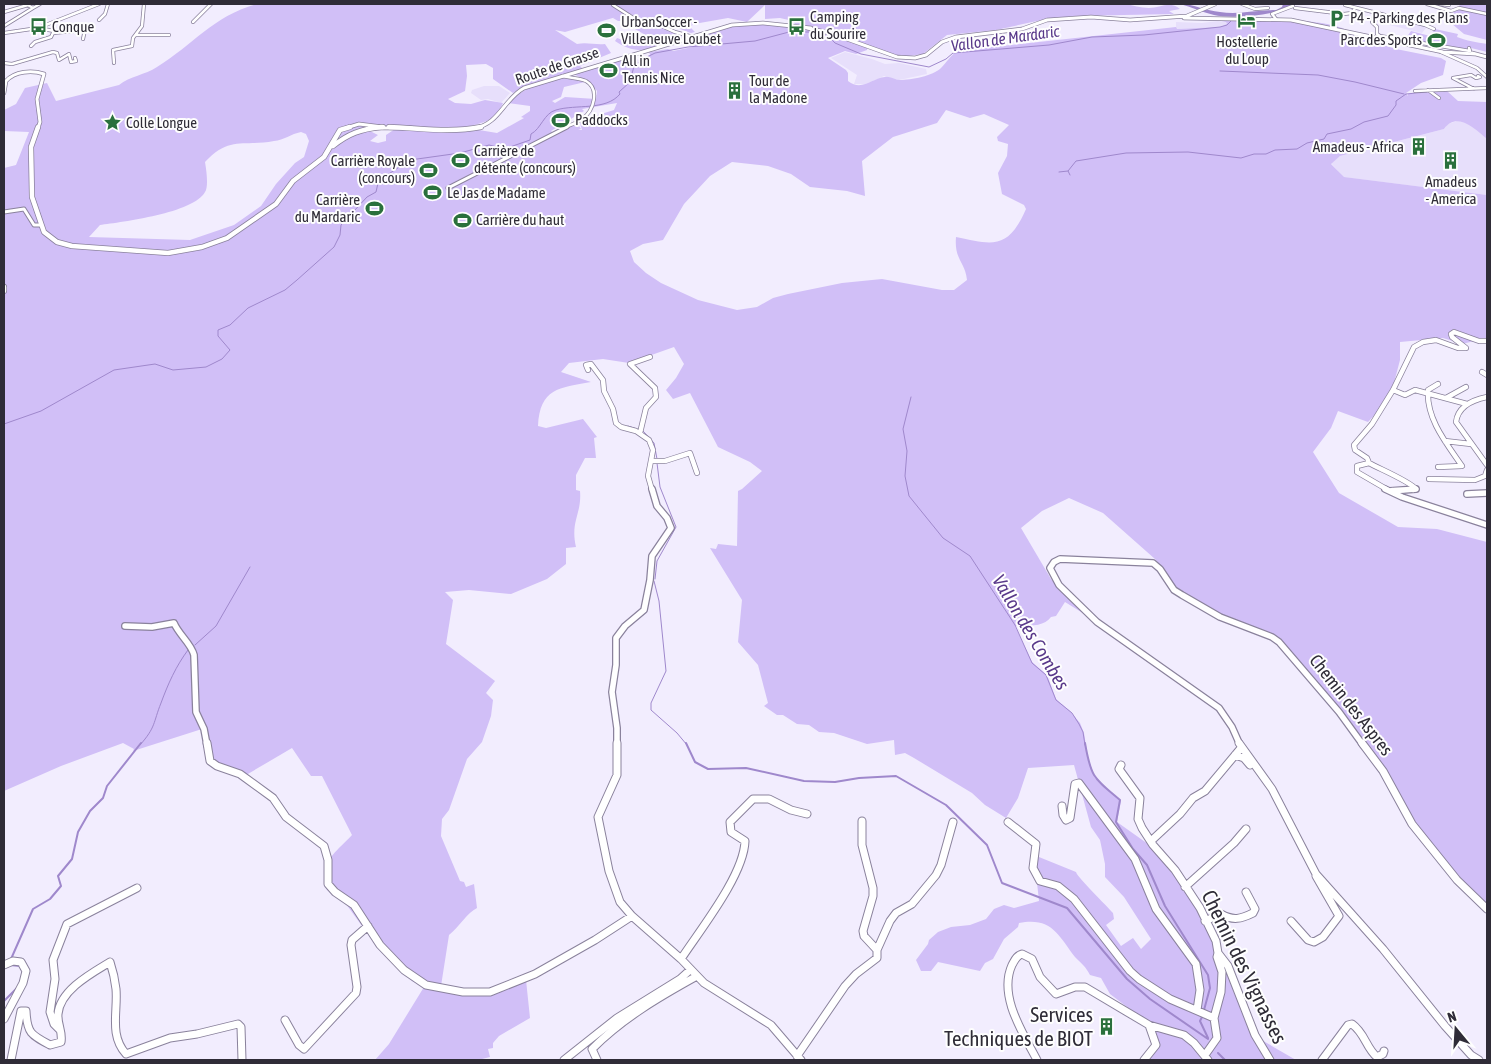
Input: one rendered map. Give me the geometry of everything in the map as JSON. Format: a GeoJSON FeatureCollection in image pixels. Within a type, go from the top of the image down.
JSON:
{"type":"FeatureCollection","features":[{"type":"Feature","properties":{"kind":"main road"},"geometry":{"type":"LineString","coordinates":[[1192,17],[1211,5]]}},
{"type":"Feature","properties":{"kind":"main road","name":"Route de Grasse"},"geometry":{"type":"LineString","coordinates":[[41,225],[46,235],[62,244],[78,247],[156,253],[190,250],[213,243],[243,228],[276,204],[293,180],[320,161],[347,134],[362,129],[383,127],[450,131],[479,127],[498,118],[507,100],[515,92],[568,74],[738,24],[811,28],[891,55],[910,58],[923,56],[942,42],[956,37],[1022,29],[1047,20],[1091,17],[1120,20],[1192,17],[1276,19],[1311,23],[1404,44],[1487,57]]}},
{"type":"Feature","properties":{"kind":"main road"},"geometry":{"type":"LineString","coordinates":[[4,93],[6,81],[11,77],[32,71],[44,74],[37,99],[40,122],[31,150],[32,197],[41,225]]}},
{"type":"Feature","properties":{"kind":"main road"},"geometry":{"type":"LineString","coordinates":[[329,151],[338,133],[344,128],[361,124],[383,127]]}},
{"type":"Feature","properties":{"kind":"street"},"geometry":{"type":"LineString","coordinates":[[4,12],[27,4],[33,8]]}},
{"type":"Feature","properties":{"kind":"street"},"geometry":{"type":"LineString","coordinates":[[5,24],[40,4]]}},
{"type":"Feature","properties":{"kind":"street"},"geometry":{"type":"LineString","coordinates":[[4,33],[37,28],[99,4]]}},
{"type":"Feature","properties":{"kind":"street"},"geometry":{"type":"LineString","coordinates":[[99,20],[106,14],[108,4]]}},
{"type":"Feature","properties":{"kind":"street"},"geometry":{"type":"LineString","coordinates":[[114,63],[113,50],[132,46],[142,26],[144,4]]}},
{"type":"Feature","properties":{"kind":"street"},"geometry":{"type":"LineString","coordinates":[[194,22],[211,4]]}},
{"type":"Feature","properties":{"kind":"street"},"geometry":{"type":"LineString","coordinates":[[1242,4],[1255,9],[1268,8]]}},
{"type":"Feature","properties":{"kind":"street"},"geometry":{"type":"LineString","coordinates":[[1427,4],[1450,11],[1459,8],[1487,14]]}},
{"type":"Feature","properties":{"kind":"street"},"geometry":{"type":"LineString","coordinates":[[1440,4],[1450,4],[1454,7],[1450,11]]}},
{"type":"Feature","properties":{"kind":"street"},"geometry":{"type":"LineString","coordinates":[[613,5],[638,21],[655,23],[675,32],[693,37]]}},
{"type":"Feature","properties":{"kind":"street"},"geometry":{"type":"LineString","coordinates":[[1345,5],[1425,25],[1434,29]]}},
{"type":"Feature","properties":{"kind":"street"},"geometry":{"type":"LineString","coordinates":[[1276,19],[1272,14],[1294,7],[1344,14],[1352,13],[1353,8]]}},
{"type":"Feature","properties":{"kind":"street"},"geometry":{"type":"LineString","coordinates":[[1375,14],[1372,23],[1377,28],[1377,34],[1380,36],[1444,50],[1470,51],[1469,48]]}},
{"type":"Feature","properties":{"kind":"street"},"geometry":{"type":"LineString","coordinates":[[37,28],[52,30],[54,33],[85,30],[83,39]]}},
{"type":"Feature","properties":{"kind":"street"},"geometry":{"type":"LineString","coordinates":[[31,46],[35,42],[51,37],[54,33]]}},
{"type":"Feature","properties":{"kind":"street"},"geometry":{"type":"LineString","coordinates":[[136,35],[169,35]]}},
{"type":"Feature","properties":{"kind":"street"},"geometry":{"type":"LineString","coordinates":[[1444,50],[1477,68],[1487,77]]}},
{"type":"Feature","properties":{"kind":"street"},"geometry":{"type":"LineString","coordinates":[[4,63],[12,64],[53,52],[57,53],[59,60],[62,60],[67,54],[69,54],[71,62],[76,61],[75,58]]}},
{"type":"Feature","properties":{"kind":"street"},"geometry":{"type":"LineString","coordinates":[[568,74],[573,79]]}},
{"type":"Feature","properties":{"kind":"street"},"geometry":{"type":"LineString","coordinates":[[1474,89],[1453,78],[1470,75],[1476,78],[1480,77],[1478,76]]}},
{"type":"Feature","properties":{"kind":"street"},"geometry":{"type":"LineString","coordinates":[[448,188],[584,118],[592,104],[595,92],[593,88],[584,81],[562,76]]}},
{"type":"Feature","properties":{"kind":"street"},"geometry":{"type":"LineString","coordinates":[[1410,94],[1429,91],[1487,90]]}},
{"type":"Feature","properties":{"kind":"street"},"geometry":{"type":"LineString","coordinates":[[1415,91],[1446,91]]}},
{"type":"Feature","properties":{"kind":"street"},"geometry":{"type":"LineString","coordinates":[[1429,91],[1439,98]]}},
{"type":"Feature","properties":{"kind":"street"},"geometry":{"type":"LineString","coordinates":[[4,212],[24,209],[34,225],[41,225]]}},
{"type":"Feature","properties":{"kind":"street"},"geometry":{"type":"LineString","coordinates":[[4,286],[4,291]]}},
{"type":"Feature","properties":{"kind":"street"},"geometry":{"type":"LineString","coordinates":[[1390,491],[1394,489],[1407,492],[1416,489],[1412,482],[1394,477],[1369,463],[1367,458],[1355,450],[1354,445],[1372,424],[1393,390],[1410,353],[1420,343],[1438,339],[1460,349],[1466,348],[1452,337],[1451,334],[1454,332],[1479,341],[1487,341]]}},
{"type":"Feature","properties":{"kind":"street"},"geometry":{"type":"LineString","coordinates":[[640,433],[646,408],[656,397],[656,392],[655,388],[630,364],[650,357]]}},
{"type":"Feature","properties":{"kind":"street"},"geometry":{"type":"LineString","coordinates":[[588,370],[586,365],[591,364],[604,381],[606,386],[604,391],[613,410],[616,423],[621,427],[640,433],[649,440],[653,450],[648,476],[657,506],[667,518],[671,528],[652,556],[650,580],[644,610],[625,626],[616,638],[616,665],[612,692],[617,728],[617,775],[598,817],[609,871],[620,902],[632,916],[681,959],[704,983],[771,1025],[799,1058],[835,1000],[853,976],[877,958],[877,950],[890,921],[896,913],[912,904],[936,875],[941,865],[953,822]]}},
{"type":"Feature","properties":{"kind":"street"},"geometry":{"type":"LineString","coordinates":[[1427,393],[1428,390],[1438,384]]}},
{"type":"Feature","properties":{"kind":"street"},"geometry":{"type":"LineString","coordinates":[[1446,398],[1466,387]]}},
{"type":"Feature","properties":{"kind":"street"},"geometry":{"type":"LineString","coordinates":[[1393,390],[1406,395],[1409,395],[1413,390],[1467,404]]}},
{"type":"Feature","properties":{"kind":"street"},"geometry":{"type":"LineString","coordinates":[[1427,393],[1434,421],[1462,466],[1438,467]]}},
{"type":"Feature","properties":{"kind":"street"},"geometry":{"type":"LineString","coordinates":[[1487,397],[1479,398],[1467,404],[1456,414],[1456,422],[1487,465]]}},
{"type":"Feature","properties":{"kind":"street"},"geometry":{"type":"LineString","coordinates":[[1446,441],[1471,444]]}},
{"type":"Feature","properties":{"kind":"street"},"geometry":{"type":"LineString","coordinates":[[652,461],[665,461],[690,453],[697,473]]}},
{"type":"Feature","properties":{"kind":"street"},"geometry":{"type":"LineString","coordinates":[[1369,463],[1356,466],[1357,472],[1390,491],[1402,497],[1487,525]]}},
{"type":"Feature","properties":{"kind":"street"},"geometry":{"type":"LineString","coordinates":[[1429,478],[1475,480],[1485,476],[1487,470]]}},
{"type":"Feature","properties":{"kind":"street"},"geometry":{"type":"LineString","coordinates":[[1467,494],[1487,493]]}},
{"type":"Feature","properties":{"kind":"street","name":"Chemin des Aspres"},"geometry":{"type":"LineString","coordinates":[[1241,748],[1232,727],[1219,708],[1097,622],[1059,585],[1050,568],[1056,560],[1153,563],[1160,569],[1174,590],[1220,617],[1272,637],[1279,642],[1339,712],[1383,770],[1412,824],[1457,880],[1487,909]]}},
{"type":"Feature","properties":{"kind":"street"},"geometry":{"type":"LineString","coordinates":[[125,626],[152,627],[174,623],[179,634],[192,648],[194,655],[196,712],[204,728],[210,761],[217,766],[240,774],[273,798],[286,817],[324,846],[328,860],[328,884],[335,892],[354,905],[380,945],[404,970],[426,985],[453,992],[483,992],[505,987],[535,974],[595,940],[632,916]]}},
{"type":"Feature","properties":{"kind":"street"},"geometry":{"type":"LineString","coordinates":[[1151,841],[1180,814],[1193,798],[1205,791],[1241,748],[1270,785],[1316,874],[1383,948],[1445,1026],[1471,1055],[1478,1060]]}},
{"type":"Feature","properties":{"kind":"street"},"geometry":{"type":"LineString","coordinates":[[1235,756],[1244,758],[1270,785]]}},
{"type":"Feature","properties":{"kind":"street","name":"Chemin des Vignasses"},"geometry":{"type":"LineString","coordinates":[[1121,765],[1119,769],[1140,798],[1138,819],[1151,841],[1175,870],[1185,888],[1200,908],[1216,941],[1218,952],[1228,966],[1255,1035],[1270,1060]]}},
{"type":"Feature","properties":{"kind":"street"},"geometry":{"type":"LineString","coordinates":[[1062,806],[1063,815],[1066,820],[1070,818],[1076,794],[1075,784],[1079,783],[1135,859],[1156,909],[1196,964],[1200,990],[1196,1010]]}},
{"type":"Feature","properties":{"kind":"street"},"geometry":{"type":"LineString","coordinates":[[681,959],[728,889],[746,848],[744,841],[731,832],[730,822],[743,811],[748,802],[753,798],[762,798],[780,803],[797,812],[806,814]]}},
{"type":"Feature","properties":{"kind":"street"},"geometry":{"type":"LineString","coordinates":[[862,821],[862,846],[874,896],[863,931],[864,936],[877,950]]}},
{"type":"Feature","properties":{"kind":"street"},"geometry":{"type":"LineString","coordinates":[[1008,822],[1036,844],[1034,868],[1040,881],[1058,886],[1074,899],[1130,971],[1140,980],[1187,1008],[1214,1018]]}},
{"type":"Feature","properties":{"kind":"street"},"geometry":{"type":"LineString","coordinates":[[1185,888],[1234,843],[1246,829]]}},
{"type":"Feature","properties":{"kind":"street"},"geometry":{"type":"LineString","coordinates":[[1291,921],[1308,940],[1314,942],[1323,937],[1339,916],[1316,878],[1316,874]]}},
{"type":"Feature","properties":{"kind":"street"},"geometry":{"type":"LineString","coordinates":[[60,1029],[58,1030],[52,1018],[49,1000],[55,979],[52,965],[67,924],[137,888]]}},
{"type":"Feature","properties":{"kind":"street"},"geometry":{"type":"LineString","coordinates":[[1206,921],[1221,914],[1236,920],[1253,914],[1255,909],[1246,892]]}},
{"type":"Feature","properties":{"kind":"street"},"geometry":{"type":"LineString","coordinates":[[285,1020],[299,1045],[304,1049],[351,998],[356,992],[357,987],[351,945],[352,940],[368,926]]}},
{"type":"Feature","properties":{"kind":"street"},"geometry":{"type":"LineString","coordinates":[[1037,1060],[1010,998],[1008,975],[1020,954],[1027,955],[1034,960],[1038,974],[1047,987],[1056,994],[1075,987],[1085,987],[1149,1025],[1184,1035],[1207,1058],[1217,1038],[1214,1018],[1221,992],[1222,972],[1217,958],[1218,952]]}},
{"type":"Feature","properties":{"kind":"street"},"geometry":{"type":"LineString","coordinates":[[4,965],[13,961],[21,962],[26,971],[23,983],[4,1019]]}},
{"type":"Feature","properties":{"kind":"street"},"geometry":{"type":"LineString","coordinates":[[11,1060],[21,1010],[26,1010],[25,1022],[28,1029],[50,1045],[61,1042],[63,1037],[58,1012],[65,995],[110,962],[116,990],[116,1035],[122,1050],[126,1054],[170,1038],[197,1034],[238,1024],[241,1027],[242,1060]]}},
{"type":"Feature","properties":{"kind":"street"},"geometry":{"type":"LineString","coordinates":[[564,1060],[618,1018],[680,979],[690,970]]}},
{"type":"Feature","properties":{"kind":"street"},"geometry":{"type":"LineString","coordinates":[[597,1060],[592,1049],[604,1035],[620,1023],[697,976]]}},
{"type":"Feature","properties":{"kind":"street"},"geometry":{"type":"LineString","coordinates":[[1322,1060],[1348,1025],[1352,1024],[1367,1038],[1373,1055],[1377,1057],[1383,1054],[1384,1051]]}},
{"type":"Feature","properties":{"kind":"street"},"geometry":{"type":"LineString","coordinates":[[1144,1060],[1156,1045],[1149,1025]]}},
{"type":"Feature","properties":{"kind":"shaded area"},"geometry":{"type":"Polygon","coordinates":[[[257,4],[1125,4],[1149,8],[1172,5],[1180,9],[1169,11],[1174,14],[1074,16],[1037,21],[996,30],[947,35],[923,54],[901,57],[831,32],[796,26],[793,21],[780,18],[765,19],[765,5],[747,22],[728,18],[694,24],[690,27],[695,32],[691,33],[658,21],[638,19],[631,14],[627,15],[636,21],[654,24],[687,37],[650,49],[633,49],[615,41],[617,38],[640,46],[652,42],[646,38],[649,37],[635,29],[639,27],[628,21],[618,21],[613,18],[616,17],[565,32],[555,30],[577,44],[605,44],[611,53],[580,66],[583,69],[521,88],[513,93],[493,79],[493,68],[486,64],[466,65],[465,91],[448,99],[455,103],[471,104],[485,100],[503,103],[497,116],[468,127],[452,129],[373,124],[368,130],[378,135],[370,141],[378,143],[386,141],[386,135],[395,129],[456,132],[473,129],[497,133],[524,118],[521,117],[530,111],[530,106],[508,103],[534,85],[554,79],[575,79],[585,82],[564,87],[561,97],[552,101],[555,103],[565,97],[596,99],[597,91],[590,83],[574,74],[632,57],[639,60],[650,55],[649,52],[668,49],[673,51],[693,47],[682,44],[688,39],[734,26],[763,24],[824,32],[867,47],[867,50],[856,54],[845,51],[828,58],[846,70],[848,81],[858,85],[867,84],[885,77],[900,80],[927,75],[941,68],[957,51],[1176,27],[1177,29],[1220,27],[1227,24],[1221,21],[1234,20],[1292,20],[1331,25],[1355,36],[1396,49],[1441,58],[1446,61],[1443,75],[1421,83],[1406,93],[1408,96],[1408,94],[1447,91],[1458,101],[1487,102],[1487,139],[1472,127],[1455,122],[1449,124],[1444,129],[1340,156],[1331,164],[1344,177],[1487,195],[1487,338],[1462,344],[1443,338],[1400,342],[1400,360],[1390,398],[1368,422],[1338,411],[1331,428],[1313,452],[1339,493],[1398,527],[1437,529],[1487,542],[1487,906],[1414,823],[1339,707],[1278,640],[1186,596],[1178,590],[1155,559],[1103,513],[1069,498],[1042,511],[1021,528],[1051,579],[1086,615],[1065,602],[1056,616],[1051,617],[1044,623],[1015,626],[1032,662],[1047,675],[1056,699],[1080,723],[1095,778],[1121,801],[1117,822],[1148,844],[1172,870],[1197,908],[1216,944],[1223,966],[1233,981],[1233,991],[1253,1035],[1296,1060],[1147,1060],[1159,1045],[1152,1026],[1110,994],[1101,978],[1090,975],[1053,929],[1039,923],[1019,923],[1018,927],[1004,939],[993,959],[985,963],[980,971],[938,962],[931,971],[921,971],[916,960],[929,940],[938,932],[951,927],[970,925],[986,919],[994,909],[1004,905],[1014,908],[1039,901],[1034,855],[1076,872],[1113,913],[1114,919],[1106,925],[1121,946],[1133,938],[1141,949],[1151,939],[1124,897],[1105,877],[1105,864],[1100,840],[1091,827],[1074,765],[1028,768],[1018,798],[1006,818],[985,805],[972,793],[914,758],[905,753],[895,755],[894,740],[867,744],[834,733],[819,732],[809,725],[797,724],[783,715],[777,715],[764,706],[768,703],[758,665],[738,642],[742,600],[710,548],[716,549],[718,544],[737,546],[738,491],[762,471],[750,462],[718,447],[690,393],[673,399],[666,390],[684,364],[674,347],[629,363],[603,359],[569,363],[561,372],[591,382],[553,392],[543,404],[538,426],[546,428],[583,419],[597,437],[594,438],[596,458],[585,458],[576,475],[576,490],[580,491],[580,499],[574,531],[576,547],[566,548],[566,564],[547,579],[511,594],[469,590],[445,592],[453,600],[446,644],[495,681],[486,693],[493,700],[491,716],[482,742],[467,759],[449,810],[442,819],[441,836],[460,881],[464,882],[466,887],[474,884],[477,908],[449,935],[441,986],[472,990],[488,989],[526,980],[530,1018],[499,1036],[493,1043],[493,1048],[488,1049],[490,1057],[478,1060],[375,1060],[389,1044],[424,987],[412,981],[378,948],[346,904],[327,890],[324,873],[326,866],[334,853],[352,835],[322,776],[311,776],[292,748],[241,778],[214,766],[202,729],[133,751],[134,749],[123,743],[61,766],[4,791],[4,168],[16,165],[29,132],[4,131],[4,110],[16,104],[25,88],[47,83],[56,101],[119,85],[157,67],[216,23],[242,9],[257,4]],[[617,103],[582,109],[584,111],[551,131],[555,134],[577,123],[581,129],[578,130],[582,130],[580,123],[585,119],[614,110],[617,103]],[[946,110],[937,123],[893,137],[862,161],[865,196],[847,191],[810,187],[791,174],[768,166],[732,162],[710,176],[684,204],[663,240],[643,244],[630,251],[634,262],[661,283],[698,300],[737,310],[757,307],[773,298],[788,294],[842,283],[882,279],[942,290],[954,290],[967,280],[958,256],[956,237],[980,242],[998,241],[1006,238],[1013,232],[1026,209],[1024,205],[1002,194],[998,173],[1007,156],[1008,144],[998,141],[997,137],[1009,125],[984,114],[970,118],[946,110]],[[301,132],[264,143],[230,145],[222,148],[205,162],[207,186],[205,192],[198,199],[187,206],[173,211],[124,222],[100,225],[89,237],[190,240],[234,225],[261,206],[276,184],[295,163],[304,157],[309,141],[306,134],[301,132]]]}},
{"type":"Feature","properties":{"kind":"shaded area"},"geometry":{"type":"Polygon","coordinates":[[[1180,4],[1234,13],[1276,10],[1282,7],[1283,4],[1293,4],[1287,8],[1267,14],[1231,17],[1214,15],[1180,4]]]}},
{"type":"Feature","properties":{"kind":"shaded area"},"geometry":{"type":"Polygon","coordinates":[[[1459,4],[1487,4],[1487,40],[1464,34],[1445,18],[1460,8],[1459,4]]]}},
{"type":"Feature","properties":{"kind":"shaded area"},"geometry":{"type":"Polygon","coordinates":[[[1375,17],[1385,19],[1387,17],[1425,26],[1426,28],[1422,33],[1373,21],[1375,17]]]}},
{"type":"Feature","properties":{"kind":"shaded area"},"geometry":{"type":"Polygon","coordinates":[[[1176,22],[1202,23],[1226,22],[1227,24],[1220,27],[1176,29],[1176,22]]]}},
{"type":"Feature","properties":{"kind":"shaded area","name":"Parc des Sports"},"geometry":{"type":"Polygon","coordinates":[[[1435,29],[1458,34],[1457,37],[1464,40],[1487,44],[1487,52],[1467,47],[1469,50],[1446,45],[1404,41],[1411,31],[1430,36],[1435,29]]]}},
{"type":"Feature","properties":{"kind":"shaded area"},"geometry":{"type":"Polygon","coordinates":[[[845,52],[885,64],[899,63],[926,69],[927,74],[899,80],[884,76],[866,84],[854,84],[857,75],[831,58],[845,52]]]}},
{"type":"Feature","properties":{"kind":"shaded area"},"geometry":{"type":"Polygon","coordinates":[[[484,86],[499,86],[510,93],[501,103],[488,99],[481,100],[471,93],[472,90],[484,86]]]}},
{"type":"Feature","properties":{"kind":"shaded area"},"geometry":{"type":"Polygon","coordinates":[[[1457,121],[1470,124],[1487,139],[1487,195],[1343,177],[1331,163],[1340,156],[1444,129],[1448,124],[1457,121]]]}},
{"type":"Feature","properties":{"kind":"waterway","name":"Vallon de Mardaric"},"geometry":{"type":"LineString","coordinates":[[4,424],[41,411],[114,370],[155,364],[173,370],[206,367],[222,359],[230,350],[218,336],[218,330],[230,325],[248,308],[285,290],[334,247],[340,235],[341,225],[367,197],[376,192],[378,183],[384,177],[410,160],[460,153],[489,145],[501,148],[510,147],[530,140],[531,134],[548,114],[556,110],[599,105],[614,99],[630,82],[634,66],[655,53],[688,47],[755,41],[789,32],[809,32],[827,35],[835,43],[861,54],[929,67],[946,59],[953,53],[1049,45],[1092,37],[1144,35],[1220,27],[1227,25],[1232,20]]}},
{"type":"Feature","properties":{"kind":"waterway"},"geometry":{"type":"LineString","coordinates":[[1220,71],[1318,75],[1404,94]]}},
{"type":"Feature","properties":{"kind":"waterway"},"geometry":{"type":"LineString","coordinates":[[1068,171],[1076,161],[1126,153],[1188,152],[1241,158],[1254,154],[1266,154],[1275,150],[1297,149],[1307,143],[1324,139],[1327,134],[1351,129],[1364,122],[1388,116],[1396,105],[1396,101],[1406,94],[1427,92]]}},
{"type":"Feature","properties":{"kind":"waterway"},"geometry":{"type":"LineString","coordinates":[[1059,172],[1068,171]]}},
{"type":"Feature","properties":{"kind":"waterway"},"geometry":{"type":"LineString","coordinates":[[1068,171],[1070,175]]}},
{"type":"Feature","properties":{"kind":"waterway","name":"Vallon des Combes"},"geometry":{"type":"LineString","coordinates":[[911,397],[903,429],[907,451],[905,476],[909,496],[943,538],[970,556],[1015,625],[1032,663],[1046,675],[1056,700],[1072,713],[1079,724],[1083,732],[1085,745]]}},
{"type":"Feature","properties":{"kind":"waterway"},"geometry":{"type":"LineString","coordinates":[[628,426],[637,429]]}},
{"type":"Feature","properties":{"kind":"waterway"},"geometry":{"type":"LineString","coordinates":[[643,431],[654,443],[657,459]]}},
{"type":"Feature","properties":{"kind":"waterway"},"geometry":{"type":"LineString","coordinates":[[655,579],[657,561],[676,527],[660,487],[657,463]]}},
{"type":"Feature","properties":{"kind":"waterway"},"geometry":{"type":"LineString","coordinates":[[195,645],[216,626],[250,567]]}},
{"type":"Feature","properties":{"kind":"waterway"},"geometry":{"type":"LineString","coordinates":[[654,581],[659,601],[666,671],[651,703],[651,710],[677,733],[687,745]]}},
{"type":"Feature","properties":{"kind":"waterway"},"geometry":{"type":"LineString","coordinates":[[140,745],[152,729],[169,682],[188,650]]}},
{"type":"Feature","properties":{"kind":"waterway"},"geometry":{"type":"LineString","coordinates":[[11,959],[33,909],[50,899],[61,886],[58,876],[72,859],[78,832],[90,811],[103,798],[107,786],[141,743]]}},
{"type":"Feature","properties":{"kind":"waterway","name":"Vallon des Combes"},"geometry":{"type":"LineString","coordinates":[[1085,743],[1089,764],[1095,776],[1104,787],[1120,800],[1116,822],[1133,849],[1147,865],[1165,906],[1208,975],[1210,988],[1204,1010]]}},
{"type":"Feature","properties":{"kind":"waterway"},"geometry":{"type":"LineString","coordinates":[[687,745],[695,762],[708,769],[746,768],[804,781],[835,782],[859,778],[896,776],[946,805],[987,845],[1002,883],[1067,908],[1127,979],[1150,999],[1208,1039]]}},
{"type":"Feature","properties":{"kind":"waterway"},"geometry":{"type":"LineString","coordinates":[[10,965],[20,966]]}},
{"type":"Feature","properties":{"kind":"waterway"},"geometry":{"type":"LineString","coordinates":[[4,1001],[17,988]]}},
{"type":"Feature","properties":{"kind":"waterway","name":"Vallon des Combes"},"geometry":{"type":"LineString","coordinates":[[1202,1017],[1200,1021],[1208,1038]]}},
{"type":"Feature","properties":{"kind":"waterway","name":"Vallon des Combes"},"geometry":{"type":"LineString","coordinates":[[1218,1053],[1225,1060]]}},
{"type":"Feature","properties":{"kind":"place","name":"P4 - Parking des Plans"},"geometry":{"type":"Point","coordinates":[1336,18]}},
{"type":"Feature","properties":{"kind":"place","name":"Hostellerie du Loup"},"geometry":{"type":"Point","coordinates":[1247,21]}},
{"type":"Feature","properties":{"kind":"place","name":"Camping du Sourire"},"geometry":{"type":"Point","coordinates":[796,26]}},
{"type":"Feature","properties":{"kind":"place","name":"Conque"},"geometry":{"type":"Point","coordinates":[38,27]}},
{"type":"Feature","properties":{"kind":"place","name":"UrbanSoccer - Villeneuve Loubet"},"geometry":{"type":"Point","coordinates":[607,31]}},
{"type":"Feature","properties":{"kind":"place","name":"Parc des Sports"},"geometry":{"type":"Point","coordinates":[1436,40]}},
{"type":"Feature","properties":{"kind":"place","name":"All in Tennis Nice"},"geometry":{"type":"Point","coordinates":[608,70]}},
{"type":"Feature","properties":{"kind":"place","name":"Tour de la Madone"},"geometry":{"type":"Point","coordinates":[735,90]}},
{"type":"Feature","properties":{"kind":"place","name":"Paddocks"},"geometry":{"type":"Point","coordinates":[561,120]}},
{"type":"Feature","properties":{"kind":"place","name":"Colle Longue"},"geometry":{"type":"Point","coordinates":[112,123]}},
{"type":"Feature","properties":{"kind":"place","name":"Amadeus - Africa"},"geometry":{"type":"Point","coordinates":[1418,147]}},
{"type":"Feature","properties":{"kind":"place","name":"Carrière de détente (concours)"},"geometry":{"type":"Point","coordinates":[460,160]}},
{"type":"Feature","properties":{"kind":"place","name":"Amadeus - America"},"geometry":{"type":"Point","coordinates":[1451,161]}},
{"type":"Feature","properties":{"kind":"place","name":"Carrière Royale (concours)"},"geometry":{"type":"Point","coordinates":[429,170]}},
{"type":"Feature","properties":{"kind":"place","name":"Le Jas de Madame"},"geometry":{"type":"Point","coordinates":[433,193]}},
{"type":"Feature","properties":{"kind":"place","name":"Carrière du Mardaric"},"geometry":{"type":"Point","coordinates":[374,209]}},
{"type":"Feature","properties":{"kind":"place","name":"Carrière du haut"},"geometry":{"type":"Point","coordinates":[462,220]}},
{"type":"Feature","properties":{"kind":"place","name":"Services Techniques de BIOT"},"geometry":{"type":"Point","coordinates":[1107,1027]}}]}
